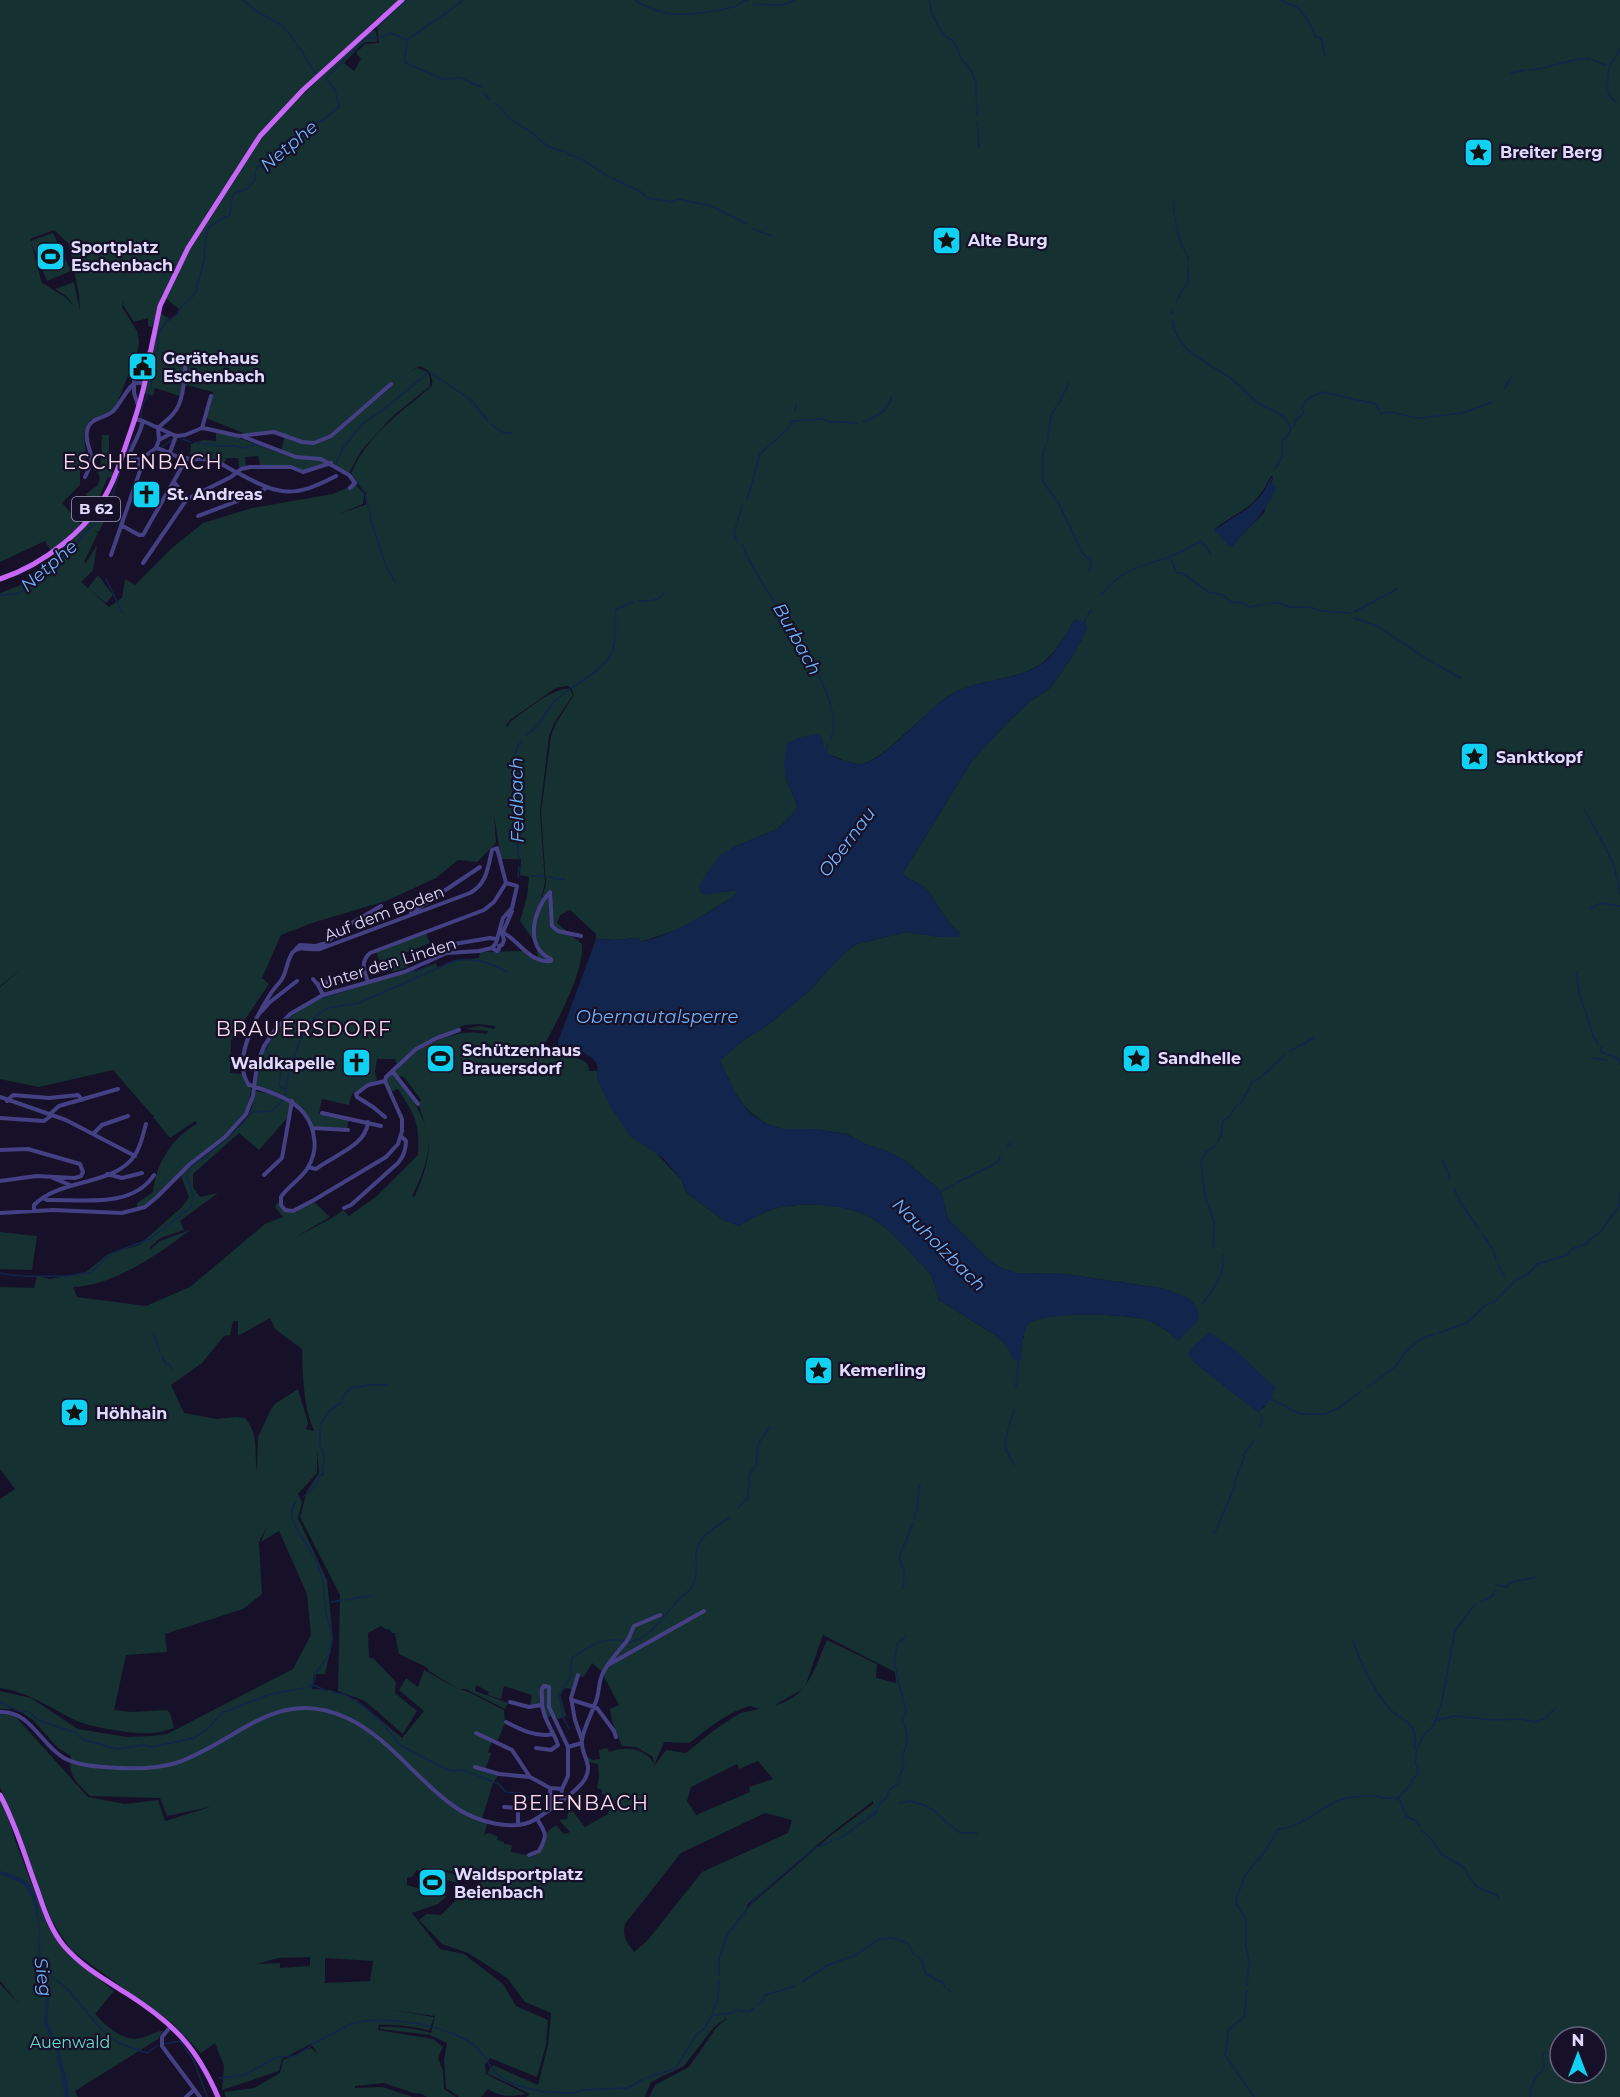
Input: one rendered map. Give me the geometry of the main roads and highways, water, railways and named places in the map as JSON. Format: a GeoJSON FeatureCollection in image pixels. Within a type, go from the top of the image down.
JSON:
{"type":"FeatureCollection","features":[{"type":"Feature","properties":{"kind":"main road","name":"B 62"},"geometry":{"type":"LineString","coordinates":[[0,579],[24,569],[56,549],[79,530],[105,497],[124,459],[139,420],[139,406],[157,314],[163,297],[195,235],[254,144],[281,112],[402,0]]}},
{"type":"Feature","properties":{"kind":"main road"},"geometry":{"type":"LineString","coordinates":[[0,1795],[11,1817],[47,1916],[59,1939],[85,1965],[159,2015],[171,2026],[198,2057],[218,2097]]}},
{"type":"Feature","properties":{"kind":"water"},"geometry":{"type":"Polygon","coordinates":[[[1273,475],[1271,483],[1276,487],[1272,497],[1256,520],[1231,548],[1214,530],[1247,509],[1262,494],[1273,475]]]}},
{"type":"Feature","properties":{"kind":"water","name":"Obernautalsperre"},"geometry":{"type":"Polygon","coordinates":[[[1075,619],[1085,622],[1087,628],[1074,654],[1051,687],[1028,703],[972,761],[903,873],[927,890],[950,923],[960,933],[960,937],[940,937],[906,932],[857,944],[844,953],[809,991],[721,1059],[734,1091],[742,1103],[751,1114],[767,1124],[783,1129],[814,1129],[847,1134],[904,1160],[941,1191],[948,1219],[990,1261],[1003,1269],[1018,1273],[1065,1274],[1166,1289],[1188,1298],[1195,1304],[1199,1314],[1198,1321],[1178,1341],[1156,1324],[1137,1318],[1067,1315],[1037,1320],[1026,1326],[1021,1359],[1014,1361],[1006,1345],[995,1335],[939,1300],[932,1276],[893,1235],[872,1218],[835,1206],[806,1204],[767,1211],[739,1226],[722,1219],[686,1192],[681,1179],[663,1158],[631,1137],[611,1108],[598,1081],[597,1064],[592,1058],[577,1048],[558,1045],[558,1042],[596,939],[638,938],[642,942],[655,938],[691,922],[736,895],[736,890],[705,895],[700,892],[699,885],[720,855],[777,829],[795,812],[797,805],[786,779],[784,763],[787,743],[817,734],[822,737],[826,751],[834,757],[856,764],[872,760],[895,744],[931,710],[952,694],[976,685],[1015,676],[1040,665],[1054,653],[1075,619]]]}},
{"type":"Feature","properties":{"kind":"water"},"geometry":{"type":"Polygon","coordinates":[[[1209,1332],[1235,1350],[1275,1387],[1271,1399],[1258,1413],[1188,1355],[1190,1350],[1209,1332]]]}},
{"type":"Feature","properties":{"kind":"water"},"geometry":{"type":"Polygon","coordinates":[[[0,1871],[24,1880],[30,1885],[35,1896],[38,1909],[42,1966],[50,1985],[47,2021],[59,2048],[64,2078],[58,2064],[57,2049],[44,2024],[47,1993],[38,1955],[39,1927],[32,1898],[24,1884],[0,1874],[0,1871]]]}},
{"type":"Feature","properties":{"kind":"waterway"},"geometry":{"type":"LineString","coordinates":[[243,0],[256,11],[283,26],[295,41]]}},
{"type":"Feature","properties":{"kind":"waterway"},"geometry":{"type":"LineString","coordinates":[[378,30],[383,21],[406,0]]}},
{"type":"Feature","properties":{"kind":"waterway","name":"Netphe"},"geometry":{"type":"LineString","coordinates":[[140,425],[142,407],[151,387],[159,332],[195,294],[205,257],[208,228],[225,217],[229,217],[234,193],[247,189],[255,180],[258,167],[286,151],[305,130],[339,107],[335,90],[326,78],[366,38],[380,38],[390,33],[407,40],[463,0]]}},
{"type":"Feature","properties":{"kind":"waterway"},"geometry":{"type":"LineString","coordinates":[[635,0],[664,13],[692,14],[713,11]]}},
{"type":"Feature","properties":{"kind":"waterway"},"geometry":{"type":"LineString","coordinates":[[754,4],[781,5],[795,0]]}},
{"type":"Feature","properties":{"kind":"waterway"},"geometry":{"type":"LineString","coordinates":[[929,0],[932,14],[943,35],[953,41],[961,59],[971,70],[976,83],[977,116]]}},
{"type":"Feature","properties":{"kind":"waterway"},"geometry":{"type":"LineString","coordinates":[[1281,0],[1297,7],[1303,14],[1315,36],[1321,39],[1325,55]]}},
{"type":"Feature","properties":{"kind":"waterway"},"geometry":{"type":"LineString","coordinates":[[716,11],[749,1]]}},
{"type":"Feature","properties":{"kind":"waterway","name":"Netphe"},"geometry":{"type":"LineString","coordinates":[[366,38],[375,32]]}},
{"type":"Feature","properties":{"kind":"waterway"},"geometry":{"type":"LineString","coordinates":[[405,57],[407,41]]}},
{"type":"Feature","properties":{"kind":"waterway"},"geometry":{"type":"LineString","coordinates":[[297,45],[318,75]]}},
{"type":"Feature","properties":{"kind":"waterway"},"geometry":{"type":"LineString","coordinates":[[1617,102],[1610,96],[1607,82],[1610,66],[1620,49]]}},
{"type":"Feature","properties":{"kind":"waterway"},"geometry":{"type":"LineString","coordinates":[[1530,70],[1577,59],[1590,59]]}},
{"type":"Feature","properties":{"kind":"waterway"},"geometry":{"type":"LineString","coordinates":[[405,60],[406,63],[442,79],[461,78],[481,87]]}},
{"type":"Feature","properties":{"kind":"waterway"},"geometry":{"type":"LineString","coordinates":[[1593,60],[1605,65]]}},
{"type":"Feature","properties":{"kind":"waterway"},"geometry":{"type":"LineString","coordinates":[[1511,73],[1526,70]]}},
{"type":"Feature","properties":{"kind":"waterway"},"geometry":{"type":"LineString","coordinates":[[484,93],[490,100]]}},
{"type":"Feature","properties":{"kind":"waterway"},"geometry":{"type":"LineString","coordinates":[[495,103],[510,119],[533,133],[548,146],[579,158],[609,177]]}},
{"type":"Feature","properties":{"kind":"waterway"},"geometry":{"type":"LineString","coordinates":[[977,122],[979,148]]}},
{"type":"Feature","properties":{"kind":"waterway"},"geometry":{"type":"LineString","coordinates":[[612,178],[641,192],[647,198],[672,202],[678,199],[711,206],[747,224]]}},
{"type":"Feature","properties":{"kind":"waterway"},"geometry":{"type":"LineString","coordinates":[[1173,202],[1174,214]]}},
{"type":"Feature","properties":{"kind":"waterway"},"geometry":{"type":"LineString","coordinates":[[1175,218],[1178,236],[1188,262]]}},
{"type":"Feature","properties":{"kind":"waterway"},"geometry":{"type":"LineString","coordinates":[[753,229],[772,236]]}},
{"type":"Feature","properties":{"kind":"waterway"},"geometry":{"type":"LineString","coordinates":[[1176,302],[1188,281],[1188,266]]}},
{"type":"Feature","properties":{"kind":"waterway"},"geometry":{"type":"LineString","coordinates":[[1172,314],[1173,310]]}},
{"type":"Feature","properties":{"kind":"waterway"},"geometry":{"type":"LineString","coordinates":[[1172,320],[1180,340],[1195,356],[1233,380],[1256,402],[1286,419],[1291,429],[1282,441],[1282,457],[1275,469]]}},
{"type":"Feature","properties":{"kind":"waterway"},"geometry":{"type":"LineString","coordinates":[[335,465],[343,448],[361,425],[428,373]]}},
{"type":"Feature","properties":{"kind":"waterway"},"geometry":{"type":"LineString","coordinates":[[431,373],[471,400],[488,421]]}},
{"type":"Feature","properties":{"kind":"waterway"},"geometry":{"type":"LineString","coordinates":[[1504,389],[1511,378]]}},
{"type":"Feature","properties":{"kind":"waterway"},"geometry":{"type":"LineString","coordinates":[[1058,405],[1069,383]]}},
{"type":"Feature","properties":{"kind":"waterway"},"geometry":{"type":"LineString","coordinates":[[1294,426],[1296,419],[1304,414],[1302,408],[1304,403],[1322,392],[1376,404],[1379,411]]}},
{"type":"Feature","properties":{"kind":"waterway"},"geometry":{"type":"LineString","coordinates":[[862,422],[885,409],[892,395]]}},
{"type":"Feature","properties":{"kind":"waterway"},"geometry":{"type":"LineString","coordinates":[[1380,414],[1390,412],[1422,418],[1463,413],[1492,402]]}},
{"type":"Feature","properties":{"kind":"waterway"},"geometry":{"type":"LineString","coordinates":[[795,410],[796,403]]}},
{"type":"Feature","properties":{"kind":"waterway"},"geometry":{"type":"LineString","coordinates":[[1047,441],[1051,415],[1056,407]]}},
{"type":"Feature","properties":{"kind":"waterway","name":"Burbach"},"geometry":{"type":"LineString","coordinates":[[747,500],[760,454],[788,429],[793,421],[823,419],[829,422],[857,423]]}},
{"type":"Feature","properties":{"kind":"waterway"},"geometry":{"type":"LineString","coordinates":[[491,424],[504,433],[512,433]]}},
{"type":"Feature","properties":{"kind":"waterway"},"geometry":{"type":"LineString","coordinates":[[161,447],[173,439]]}},
{"type":"Feature","properties":{"kind":"waterway"},"geometry":{"type":"LineString","coordinates":[[183,439],[190,442]]}},
{"type":"Feature","properties":{"kind":"waterway","name":"Netphe"},"geometry":{"type":"LineString","coordinates":[[126,456],[128,448],[134,441]]}},
{"type":"Feature","properties":{"kind":"waterway"},"geometry":{"type":"LineString","coordinates":[[195,442],[245,448],[256,444],[275,451]]}},
{"type":"Feature","properties":{"kind":"waterway"},"geometry":{"type":"LineString","coordinates":[[1046,445],[1043,453],[1043,482],[1056,499]]}},
{"type":"Feature","properties":{"kind":"waterway","name":"Netphe"},"geometry":{"type":"LineString","coordinates":[[0,595],[20,593],[47,566],[52,562],[57,564],[68,551],[74,549],[84,533],[108,510],[123,462]]}},
{"type":"Feature","properties":{"kind":"waterway"},"geometry":{"type":"LineString","coordinates":[[351,476],[363,490],[371,516]]}},
{"type":"Feature","properties":{"kind":"waterway"},"geometry":{"type":"LineString","coordinates":[[1058,502],[1083,554],[1090,558],[1089,572]]}},
{"type":"Feature","properties":{"kind":"waterway","name":"Burbach"},"geometry":{"type":"LineString","coordinates":[[738,542],[734,534],[742,506]]}},
{"type":"Feature","properties":{"kind":"waterway"},"geometry":{"type":"LineString","coordinates":[[370,518],[386,566],[395,582]]}},
{"type":"Feature","properties":{"kind":"waterway","name":"Obernau"},"geometry":{"type":"LineString","coordinates":[[1102,594],[1126,573],[1201,541],[1211,554]]}},
{"type":"Feature","properties":{"kind":"waterway","name":"Burbach"},"geometry":{"type":"LineString","coordinates":[[742,544],[765,588],[800,642],[827,695],[833,719],[831,739]]}},
{"type":"Feature","properties":{"kind":"waterway"},"geometry":{"type":"LineString","coordinates":[[1170,558],[1177,573],[1183,573],[1208,592],[1223,595],[1231,602],[1244,603],[1249,607],[1262,605]]}},
{"type":"Feature","properties":{"kind":"waterway"},"geometry":{"type":"LineString","coordinates":[[106,579],[122,613]]}},
{"type":"Feature","properties":{"kind":"waterway"},"geometry":{"type":"LineString","coordinates":[[1354,612],[1397,589]]}},
{"type":"Feature","properties":{"kind":"waterway","name":"Feldbach"},"geometry":{"type":"LineString","coordinates":[[639,601],[657,599],[664,592]]}},
{"type":"Feature","properties":{"kind":"waterway","name":"Feldbach"},"geometry":{"type":"LineString","coordinates":[[573,687],[595,672],[609,657],[615,642],[616,609],[634,602]]}},
{"type":"Feature","properties":{"kind":"waterway"},"geometry":{"type":"LineString","coordinates":[[1266,604],[1279,603],[1290,607],[1310,607],[1321,611],[1350,613]]}},
{"type":"Feature","properties":{"kind":"waterway","name":"Obernau"},"geometry":{"type":"LineString","coordinates":[[1084,622],[1091,610]]}},
{"type":"Feature","properties":{"kind":"waterway"},"geometry":{"type":"LineString","coordinates":[[1354,618],[1379,627],[1433,663]]}},
{"type":"Feature","properties":{"kind":"waterway"},"geometry":{"type":"LineString","coordinates":[[1437,665],[1461,678]]}},
{"type":"Feature","properties":{"kind":"waterway","name":"Feldbach"},"geometry":{"type":"LineString","coordinates":[[527,735],[536,727],[553,703],[570,688]]}},
{"type":"Feature","properties":{"kind":"waterway","name":"Feldbach"},"geometry":{"type":"LineString","coordinates":[[519,859],[512,780],[516,750],[521,742]]}},
{"type":"Feature","properties":{"kind":"waterway"},"geometry":{"type":"LineString","coordinates":[[825,752],[828,744]]}},
{"type":"Feature","properties":{"kind":"waterway"},"geometry":{"type":"LineString","coordinates":[[1584,809],[1598,834]]}},
{"type":"Feature","properties":{"kind":"waterway"},"geometry":{"type":"LineString","coordinates":[[1600,837],[1614,865],[1620,894]]}},
{"type":"Feature","properties":{"kind":"waterway","name":"Feldbach"},"geometry":{"type":"LineString","coordinates":[[518,877],[519,867]]}},
{"type":"Feature","properties":{"kind":"waterway"},"geometry":{"type":"LineString","coordinates":[[531,876],[544,876]]}},
{"type":"Feature","properties":{"kind":"waterway"},"geometry":{"type":"LineString","coordinates":[[548,877],[555,878]]}},
{"type":"Feature","properties":{"kind":"waterway"},"geometry":{"type":"LineString","coordinates":[[556,879],[565,879]]}},
{"type":"Feature","properties":{"kind":"waterway"},"geometry":{"type":"LineString","coordinates":[[1590,909],[1601,903],[1620,906]]}},
{"type":"Feature","properties":{"kind":"waterway","name":"Feldbach"},"geometry":{"type":"LineString","coordinates":[[408,972],[422,969],[433,961]]}},
{"type":"Feature","properties":{"kind":"waterway","name":"Obernau"},"geometry":{"type":"LineString","coordinates":[[0,1273],[17,1276],[70,1276],[90,1273],[112,1253],[150,1239],[191,1207],[193,1195],[187,1176],[190,1168],[230,1136],[253,1112],[272,1111],[284,1099],[291,1062],[304,1031],[319,1013],[328,1008],[359,1003],[454,961],[481,961],[507,972]]}},
{"type":"Feature","properties":{"kind":"waterway"},"geometry":{"type":"LineString","coordinates":[[1577,971],[1581,998],[1592,1033],[1598,1044]]}},
{"type":"Feature","properties":{"kind":"waterway","name":"Feldbach"},"geometry":{"type":"LineString","coordinates":[[322,998],[364,985]]}},
{"type":"Feature","properties":{"kind":"waterway","name":"Feldbach"},"geometry":{"type":"LineString","coordinates":[[286,1020],[294,1014]]}},
{"type":"Feature","properties":{"kind":"waterway","name":"Feldbach"},"geometry":{"type":"LineString","coordinates":[[270,1041],[279,1028]]}},
{"type":"Feature","properties":{"kind":"waterway"},"geometry":{"type":"LineString","coordinates":[[1290,1051],[1314,1038]]}},
{"type":"Feature","properties":{"kind":"waterway","name":"Feldbach"},"geometry":{"type":"LineString","coordinates":[[269,1043],[266,1049],[274,1064],[281,1070],[279,1086],[285,1090]]}},
{"type":"Feature","properties":{"kind":"waterway"},"geometry":{"type":"LineString","coordinates":[[1601,1047],[1601,1052],[1619,1059],[1620,1064]]}},
{"type":"Feature","properties":{"kind":"waterway"},"geometry":{"type":"LineString","coordinates":[[1263,1075],[1286,1054]]}},
{"type":"Feature","properties":{"kind":"waterway"},"geometry":{"type":"LineString","coordinates":[[1594,1058],[1606,1060]]}},
{"type":"Feature","properties":{"kind":"waterway"},"geometry":{"type":"LineString","coordinates":[[1218,1142],[1223,1120],[1229,1117],[1235,1107],[1242,1102],[1252,1082],[1260,1078]]}},
{"type":"Feature","properties":{"kind":"waterway"},"geometry":{"type":"LineString","coordinates":[[1007,1146],[1011,1143]]}},
{"type":"Feature","properties":{"kind":"waterway"},"geometry":{"type":"LineString","coordinates":[[1213,1249],[1214,1223],[1205,1196],[1201,1162],[1205,1154],[1216,1145]]}},
{"type":"Feature","properties":{"kind":"waterway"},"geometry":{"type":"LineString","coordinates":[[956,1183],[995,1164],[1000,1155]]}},
{"type":"Feature","properties":{"kind":"waterway"},"geometry":{"type":"LineString","coordinates":[[1443,1161],[1450,1179]]}},
{"type":"Feature","properties":{"kind":"waterway"},"geometry":{"type":"LineString","coordinates":[[940,1192],[953,1185]]}},
{"type":"Feature","properties":{"kind":"waterway"},"geometry":{"type":"LineString","coordinates":[[1454,1188],[1479,1230]]}},
{"type":"Feature","properties":{"kind":"waterway"},"geometry":{"type":"LineString","coordinates":[[1620,1193],[1620,1201]]}},
{"type":"Feature","properties":{"kind":"waterway","name":"Nauholzbach"},"geometry":{"type":"LineString","coordinates":[[1439,1333],[1467,1323],[1487,1304],[1494,1302],[1517,1279],[1527,1275],[1537,1264],[1567,1255],[1572,1249],[1587,1244],[1603,1228],[1620,1202]]}},
{"type":"Feature","properties":{"kind":"waterway"},"geometry":{"type":"LineString","coordinates":[[1482,1234],[1493,1249]]}},
{"type":"Feature","properties":{"kind":"waterway"},"geometry":{"type":"LineString","coordinates":[[1494,1252],[1496,1261]]}},
{"type":"Feature","properties":{"kind":"waterway"},"geometry":{"type":"LineString","coordinates":[[1203,1303],[1221,1274],[1223,1255]]}},
{"type":"Feature","properties":{"kind":"waterway"},"geometry":{"type":"LineString","coordinates":[[1498,1265],[1505,1278]]}},
{"type":"Feature","properties":{"kind":"waterway"},"geometry":{"type":"LineString","coordinates":[[154,1334],[160,1353]]}},
{"type":"Feature","properties":{"kind":"waterway","name":"Nauholzbach"},"geometry":{"type":"LineString","coordinates":[[1368,1387],[1396,1366],[1406,1351],[1421,1339],[1435,1334]]}},
{"type":"Feature","properties":{"kind":"waterway"},"geometry":{"type":"LineString","coordinates":[[162,1356],[172,1369]]}},
{"type":"Feature","properties":{"kind":"waterway"},"geometry":{"type":"LineString","coordinates":[[1016,1387],[1018,1359]]}},
{"type":"Feature","properties":{"kind":"waterway"},"geometry":{"type":"LineString","coordinates":[[320,1425],[328,1412],[342,1402],[342,1398],[350,1388],[388,1385]]}},
{"type":"Feature","properties":{"kind":"waterway","name":"Nauholzbach"},"geometry":{"type":"LineString","coordinates":[[1271,1399],[1300,1414],[1325,1414],[1339,1408],[1361,1391]]}},
{"type":"Feature","properties":{"kind":"waterway"},"geometry":{"type":"LineString","coordinates":[[1014,1410],[1005,1441],[1006,1450],[1014,1465]]}},
{"type":"Feature","properties":{"kind":"waterway"},"geometry":{"type":"LineString","coordinates":[[1260,1413],[1262,1421],[1260,1426]]}},
{"type":"Feature","properties":{"kind":"waterway","name":"BEIENBACH"},"geometry":{"type":"LineString","coordinates":[[738,1508],[748,1498],[749,1475],[756,1465],[758,1444],[770,1427]]}},
{"type":"Feature","properties":{"kind":"waterway"},"geometry":{"type":"LineString","coordinates":[[320,1430],[320,1445],[324,1457]]}},
{"type":"Feature","properties":{"kind":"waterway"},"geometry":{"type":"LineString","coordinates":[[1214,1534],[1235,1486],[1244,1454],[1254,1441]]}},
{"type":"Feature","properties":{"kind":"waterway"},"geometry":{"type":"LineString","coordinates":[[303,1497],[316,1485],[320,1475],[323,1475],[324,1460]]}},
{"type":"Feature","properties":{"kind":"waterway"},"geometry":{"type":"LineString","coordinates":[[915,1519],[920,1485]]}},
{"type":"Feature","properties":{"kind":"waterway"},"geometry":{"type":"LineString","coordinates":[[296,1502],[292,1507],[293,1521],[313,1555]]}},
{"type":"Feature","properties":{"kind":"waterway","name":"BEIENBACH"},"geometry":{"type":"LineString","coordinates":[[629,1642],[643,1637],[691,1589],[696,1576],[698,1545],[706,1534],[729,1518]]}},
{"type":"Feature","properties":{"kind":"waterway"},"geometry":{"type":"LineString","coordinates":[[903,1589],[904,1572],[899,1557],[913,1524]]}},
{"type":"Feature","properties":{"kind":"waterway"},"geometry":{"type":"LineString","coordinates":[[313,1685],[316,1673],[330,1653],[332,1635],[326,1613],[322,1576],[315,1557]]}},
{"type":"Feature","properties":{"kind":"waterway"},"geometry":{"type":"LineString","coordinates":[[1497,1585],[1507,1587],[1509,1583],[1536,1577]]}},
{"type":"Feature","properties":{"kind":"waterway"},"geometry":{"type":"LineString","coordinates":[[1481,1602],[1492,1596],[1495,1590]]}},
{"type":"Feature","properties":{"kind":"waterway"},"geometry":{"type":"LineString","coordinates":[[345,1600],[370,1596]]}},
{"type":"Feature","properties":{"kind":"waterway"},"geometry":{"type":"LineString","coordinates":[[332,1602],[342,1600]]}},
{"type":"Feature","properties":{"kind":"waterway"},"geometry":{"type":"LineString","coordinates":[[1247,1986],[1249,1964],[1246,1919],[1236,1903],[1245,1875],[1267,1849],[1278,1829],[1300,1823],[1328,1805],[1343,1799],[1372,1796],[1395,1797],[1396,1800],[1412,1783],[1411,1780],[1417,1775],[1418,1765],[1415,1764],[1417,1749],[1424,1735],[1434,1725],[1442,1700],[1455,1631],[1475,1604]]}},
{"type":"Feature","properties":{"kind":"waterway"},"geometry":{"type":"LineString","coordinates":[[835,1840],[876,1814],[879,1805],[888,1796],[888,1791],[900,1782],[898,1779],[904,1767],[902,1755],[907,1738],[902,1720],[906,1712],[894,1662],[897,1644],[906,1636]]}},
{"type":"Feature","properties":{"kind":"waterway"},"geometry":{"type":"LineString","coordinates":[[1352,1639],[1364,1667],[1387,1706],[1412,1728],[1417,1750]]}},
{"type":"Feature","properties":{"kind":"waterway","name":"BEIENBACH"},"geometry":{"type":"LineString","coordinates":[[569,1728],[564,1720],[559,1696],[570,1677],[572,1658],[603,1641],[624,1641]]}},
{"type":"Feature","properties":{"kind":"waterway","name":"BEIENBACH"},"geometry":{"type":"LineString","coordinates":[[307,1687],[313,1685],[327,1691]]}},
{"type":"Feature","properties":{"kind":"waterway","name":"BEIENBACH"},"geometry":{"type":"LineString","coordinates":[[0,1702],[18,1711],[29,1712],[38,1720],[74,1732],[84,1740],[117,1749],[143,1745],[152,1747],[194,1738],[207,1729],[222,1713],[271,1694],[304,1688]]}},
{"type":"Feature","properties":{"kind":"waterway","name":"BEIENBACH"},"geometry":{"type":"LineString","coordinates":[[332,1692],[346,1695],[367,1709],[400,1745],[452,1771],[463,1770],[499,1784],[506,1792],[521,1793],[532,1799],[536,1806]]}},
{"type":"Feature","properties":{"kind":"waterway"},"geometry":{"type":"LineString","coordinates":[[1434,1721],[1454,1716],[1493,1720],[1520,1719],[1536,1722],[1546,1718],[1555,1708]]}},
{"type":"Feature","properties":{"kind":"waterway"},"geometry":{"type":"LineString","coordinates":[[1399,1798],[1406,1816],[1420,1826]]}},
{"type":"Feature","properties":{"kind":"waterway"},"geometry":{"type":"LineString","coordinates":[[899,1803],[910,1801],[921,1804],[935,1811],[960,1833],[977,1833]]}},
{"type":"Feature","properties":{"kind":"waterway"},"geometry":{"type":"LineString","coordinates":[[868,1816],[877,1810]]}},
{"type":"Feature","properties":{"kind":"waterway"},"geometry":{"type":"LineString","coordinates":[[1421,1830],[1432,1840],[1441,1854],[1465,1868],[1477,1887],[1497,1895],[1499,1899]]}},
{"type":"Feature","properties":{"kind":"waterway"},"geometry":{"type":"LineString","coordinates":[[787,1871],[815,1848],[832,1841]]}},
{"type":"Feature","properties":{"kind":"waterway"},"geometry":{"type":"LineString","coordinates":[[719,1976],[719,1959],[727,1935],[754,1900],[786,1872]]}},
{"type":"Feature","properties":{"kind":"waterway"},"geometry":{"type":"LineString","coordinates":[[802,1982],[828,1965],[856,1955],[879,1939],[892,1938],[908,1943],[914,1955]]}},
{"type":"Feature","properties":{"kind":"waterway"},"geometry":{"type":"LineString","coordinates":[[917,1956],[926,1974],[943,1983],[945,1987]]}},
{"type":"Feature","properties":{"kind":"waterway"},"geometry":{"type":"LineString","coordinates":[[43,1969],[69,1991],[95,2023],[110,2037],[127,2046]]}},
{"type":"Feature","properties":{"kind":"waterway"},"geometry":{"type":"LineString","coordinates":[[647,2078],[676,2068],[696,2035],[705,2028],[711,2018],[718,1997],[719,1981]]}},
{"type":"Feature","properties":{"kind":"waterway"},"geometry":{"type":"LineString","coordinates":[[757,2005],[763,2001],[765,1995],[796,1986]]}},
{"type":"Feature","properties":{"kind":"waterway"},"geometry":{"type":"LineString","coordinates":[[1247,1990],[1244,2017],[1227,2031],[1225,2055],[1254,2097]]}},
{"type":"Feature","properties":{"kind":"waterway"},"geometry":{"type":"LineString","coordinates":[[714,2015],[732,2013],[736,2010],[749,2012],[754,2008]]}},
{"type":"Feature","properties":{"kind":"waterway"},"geometry":{"type":"LineString","coordinates":[[348,2025],[377,2020],[395,2021],[414,2023],[449,2032],[475,2046],[504,2080],[541,2091]]}},
{"type":"Feature","properties":{"kind":"waterway"},"geometry":{"type":"LineString","coordinates":[[313,2044],[347,2026]]}},
{"type":"Feature","properties":{"kind":"waterway"},"geometry":{"type":"LineString","coordinates":[[164,2044],[180,2041],[194,2061],[207,2097]]}},
{"type":"Feature","properties":{"kind":"waterway"},"geometry":{"type":"LineString","coordinates":[[129,2047],[147,2053],[158,2045]]}},
{"type":"Feature","properties":{"kind":"waterway"},"geometry":{"type":"LineString","coordinates":[[219,2078],[245,2075],[277,2057],[295,2056],[311,2046]]}},
{"type":"Feature","properties":{"kind":"waterway"},"geometry":{"type":"LineString","coordinates":[[1530,2097],[1534,2081],[1544,2069],[1543,2053]]}},
{"type":"Feature","properties":{"kind":"waterway","name":"Sieg"},"geometry":{"type":"LineString","coordinates":[[63,2073],[67,2097]]}},
{"type":"Feature","properties":{"kind":"waterway"},"geometry":{"type":"LineString","coordinates":[[543,2092],[574,2093],[581,2090],[627,2088],[644,2079]]}},
{"type":"Feature","properties":{"kind":"place","name":"Breiter Berg"},"geometry":{"type":"Point","coordinates":[1479,152]}},
{"type":"Feature","properties":{"kind":"place","name":"Alte Burg"},"geometry":{"type":"Point","coordinates":[947,240]}},
{"type":"Feature","properties":{"kind":"place","name":"Sportplatz Eschenbach"},"geometry":{"type":"Point","coordinates":[50,256]}},
{"type":"Feature","properties":{"kind":"place","name":"Gerätehaus Eschenbach"},"geometry":{"type":"Point","coordinates":[142,367]}},
{"type":"Feature","properties":{"kind":"place","name":"St. Andreas"},"geometry":{"type":"Point","coordinates":[146,494]}},
{"type":"Feature","properties":{"kind":"place","name":"Sanktkopf"},"geometry":{"type":"Point","coordinates":[1475,757]}},
{"type":"Feature","properties":{"kind":"place","name":"Sandhelle"},"geometry":{"type":"Point","coordinates":[1137,1058]}},
{"type":"Feature","properties":{"kind":"place","name":"Schützenhaus Brauersdorf"},"geometry":{"type":"Point","coordinates":[441,1059]}},
{"type":"Feature","properties":{"kind":"place","name":"Waldkapelle"},"geometry":{"type":"Point","coordinates":[356,1063]}},
{"type":"Feature","properties":{"kind":"place","name":"Kemerling"},"geometry":{"type":"Point","coordinates":[818,1370]}},
{"type":"Feature","properties":{"kind":"place","name":"Höhhain"},"geometry":{"type":"Point","coordinates":[75,1413]}},
{"type":"Feature","properties":{"kind":"place","name":"Waldsportplatz Beienbach"},"geometry":{"type":"Point","coordinates":[433,1883]}},
{"type":"Feature","properties":{"kind":"district","name":"ESCHENBACH"},"geometry":{"type":"Point","coordinates":[143,462]}},
{"type":"Feature","properties":{"kind":"district","name":"BRAUERSDORF"},"geometry":{"type":"Point","coordinates":[304,1029]}},
{"type":"Feature","properties":{"kind":"district","name":"BEIENBACH"},"geometry":{"type":"Point","coordinates":[581,1803]}},
{"type":"Feature","properties":{"kind":"park label","name":"Auenwald"},"geometry":{"type":"Point","coordinates":[70,2042]}}]}
